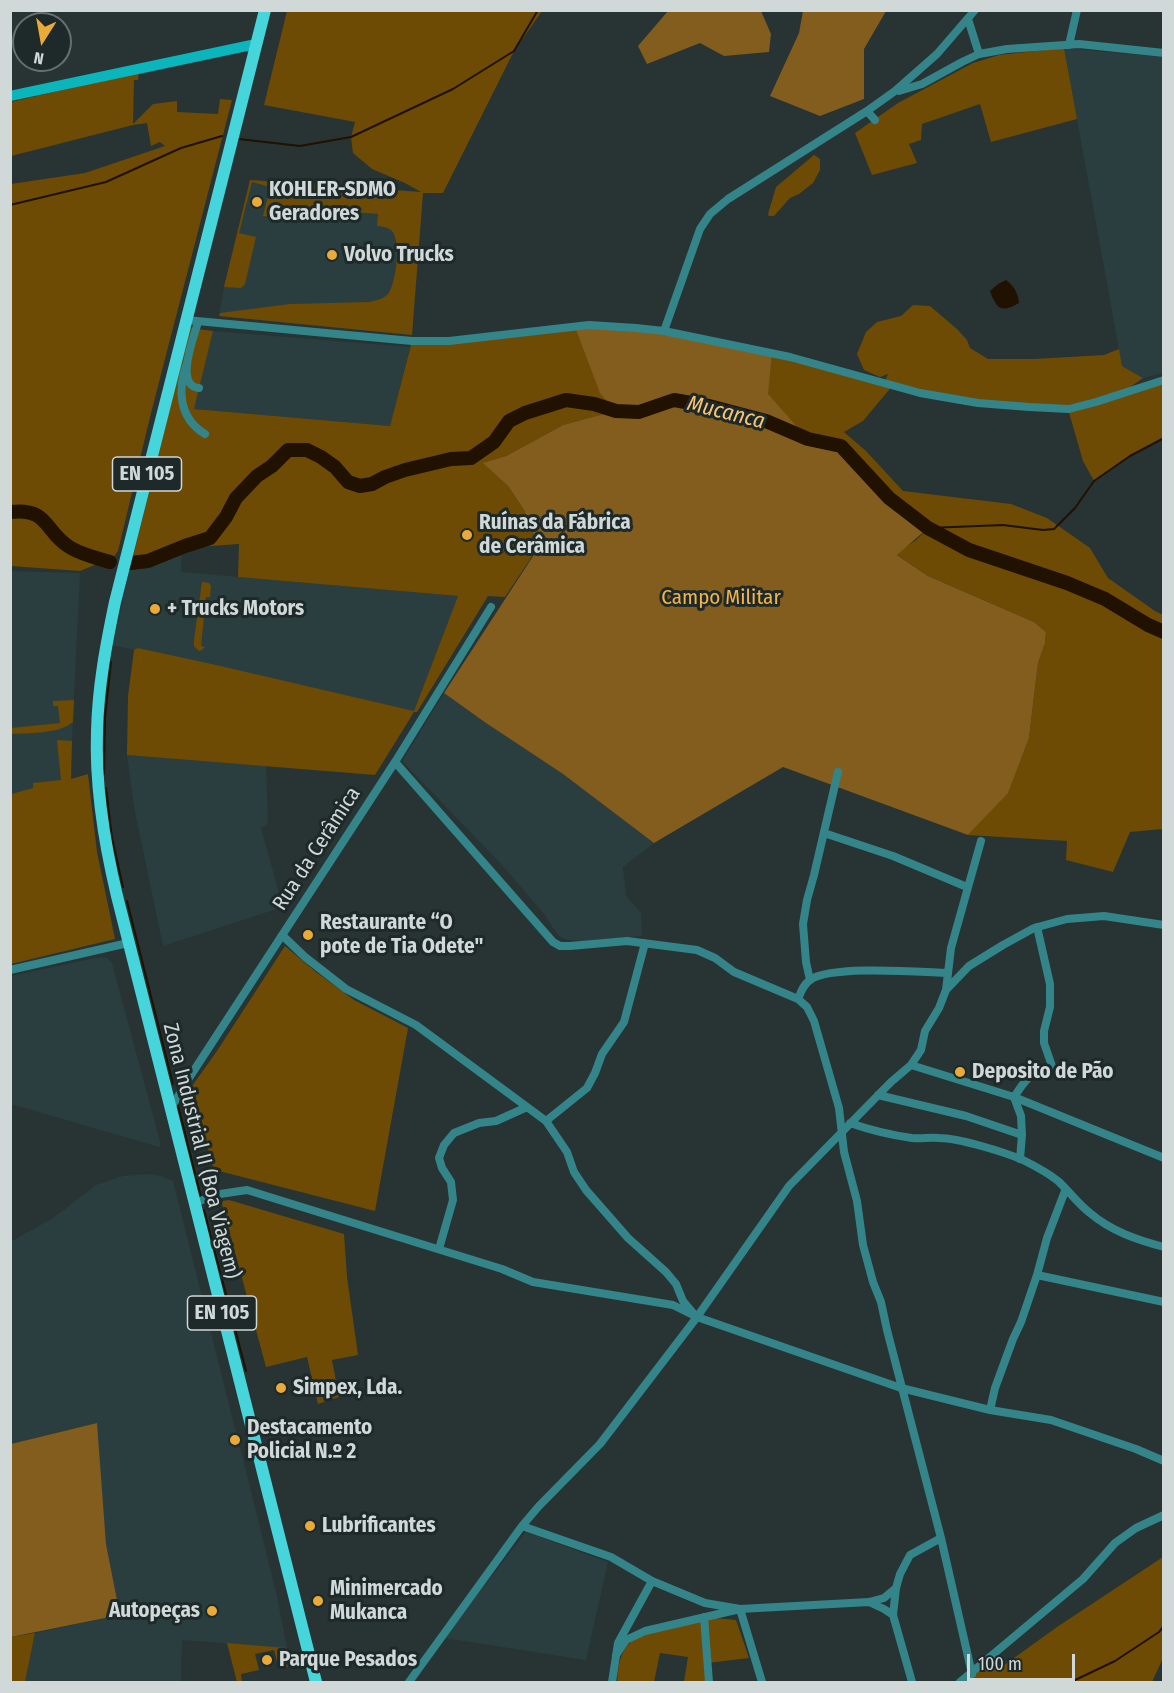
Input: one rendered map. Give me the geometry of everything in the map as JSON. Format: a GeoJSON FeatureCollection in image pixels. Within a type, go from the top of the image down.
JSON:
{"type":"FeatureCollection","features":[{"type":"Feature","properties":{"kind":"main road","name":"EN 105"},"geometry":{"type":"LineString","coordinates":[[128,943],[111,873],[99,800],[97,742],[99,702],[107,640],[115,602],[192,321],[265,10]]}},
{"type":"Feature","properties":{"kind":"main road","name":"Zona Industrial II (Boa Viagem)"},"geometry":{"type":"LineString","coordinates":[[128,943],[316,1683]]}},
{"type":"Feature","properties":{"kind":"street"},"geometry":{"type":"LineString","coordinates":[[664,331],[700,229],[710,214],[728,199],[895,92],[937,54],[975,10]]}},
{"type":"Feature","properties":{"kind":"street"},"geometry":{"type":"LineString","coordinates":[[1069,45],[1077,10]]}},
{"type":"Feature","properties":{"kind":"street"},"geometry":{"type":"LineString","coordinates":[[968,19],[979,54]]}},
{"type":"Feature","properties":{"kind":"street"},"geometry":{"type":"LineString","coordinates":[[10,96],[256,44]]}},
{"type":"Feature","properties":{"kind":"street"},"geometry":{"type":"LineString","coordinates":[[895,92],[922,84],[979,54],[1029,46],[1079,44],[1164,53]]}},
{"type":"Feature","properties":{"kind":"street"},"geometry":{"type":"LineString","coordinates":[[867,111],[874,120]]}},
{"type":"Feature","properties":{"kind":"street"},"geometry":{"type":"LineString","coordinates":[[199,388],[193,388],[188,383],[186,374],[192,321],[412,341],[449,341],[589,326],[636,328],[664,331],[790,357],[920,393],[978,403],[1069,408],[1096,402],[1164,380]]}},
{"type":"Feature","properties":{"kind":"street"},"geometry":{"type":"LineString","coordinates":[[187,363],[182,383],[182,404],[190,422],[205,434]]}},
{"type":"Feature","properties":{"kind":"street","name":"Rua da Cerâmica"},"geometry":{"type":"LineString","coordinates":[[171,1108],[395,762],[491,607]]}},
{"type":"Feature","properties":{"kind":"street"},"geometry":{"type":"LineString","coordinates":[[395,762],[553,942],[560,946],[570,946],[627,941],[697,950],[715,958],[734,972],[798,999],[807,1007],[814,1021],[839,1108],[844,1152],[857,1201],[863,1245],[881,1302],[941,1538],[972,1674]]}},
{"type":"Feature","properties":{"kind":"street"},"geometry":{"type":"LineString","coordinates":[[810,980],[803,924],[837,772]]}},
{"type":"Feature","properties":{"kind":"street"},"geometry":{"type":"LineString","coordinates":[[824,833],[893,856],[968,887]]}},
{"type":"Feature","properties":{"kind":"street"},"geometry":{"type":"LineString","coordinates":[[409,1683],[522,1526],[600,1444],[697,1317],[789,1186],[891,1082],[911,1065],[921,1050],[925,1031],[939,1008],[946,990],[951,948],[981,841]]}},
{"type":"Feature","properties":{"kind":"street"},"geometry":{"type":"LineString","coordinates":[[946,990],[969,966],[1037,927],[1067,919],[1104,916],[1164,925]]}},
{"type":"Feature","properties":{"kind":"street"},"geometry":{"type":"LineString","coordinates":[[1014,1097],[1030,1077],[1052,1066],[1044,1043],[1044,1030],[1050,1007],[1050,984],[1037,927]]}},
{"type":"Feature","properties":{"kind":"street"},"geometry":{"type":"LineString","coordinates":[[282,935],[305,957],[346,989],[417,1025],[546,1121],[567,1152],[574,1172],[586,1190],[628,1238],[666,1272],[676,1284],[683,1301],[697,1317]]}},
{"type":"Feature","properties":{"kind":"street"},"geometry":{"type":"LineString","coordinates":[[10,970],[128,943]]}},
{"type":"Feature","properties":{"kind":"street"},"geometry":{"type":"LineString","coordinates":[[546,1121],[587,1088],[602,1054],[624,1022],[645,943]]}},
{"type":"Feature","properties":{"kind":"street"},"geometry":{"type":"LineString","coordinates":[[798,999],[802,988],[810,980],[824,974],[856,971],[947,973]]}},
{"type":"Feature","properties":{"kind":"street"},"geometry":{"type":"LineString","coordinates":[[911,1065],[1014,1097],[1164,1158]]}},
{"type":"Feature","properties":{"kind":"street"},"geometry":{"type":"LineString","coordinates":[[878,1095],[966,1116],[1022,1135]]}},
{"type":"Feature","properties":{"kind":"street"},"geometry":{"type":"LineString","coordinates":[[1014,1097],[1021,1116],[1020,1159]]}},
{"type":"Feature","properties":{"kind":"street"},"geometry":{"type":"LineString","coordinates":[[438,1249],[453,1200],[451,1182],[439,1158],[444,1145],[454,1133],[479,1123],[496,1121],[527,1107]]}},
{"type":"Feature","properties":{"kind":"street"},"geometry":{"type":"LineString","coordinates":[[850,1123],[876,1132],[915,1138],[941,1137],[1020,1159],[1045,1171],[1090,1214],[1110,1227],[1137,1240],[1164,1247]]}},
{"type":"Feature","properties":{"kind":"street"},"geometry":{"type":"LineString","coordinates":[[194,1203],[220,1194],[246,1190],[502,1269],[533,1282],[673,1305],[697,1317],[902,1388],[990,1410],[1051,1420],[1164,1461]]}},
{"type":"Feature","properties":{"kind":"street"},"geometry":{"type":"LineString","coordinates":[[990,1410],[995,1389],[1021,1322],[1047,1238],[1065,1191]]}},
{"type":"Feature","properties":{"kind":"street"},"geometry":{"type":"LineString","coordinates":[[1037,1275],[1164,1302]]}},
{"type":"Feature","properties":{"kind":"street"},"geometry":{"type":"LineString","coordinates":[[960,1683],[1083,1579],[1115,1543],[1136,1528],[1164,1515]]}},
{"type":"Feature","properties":{"kind":"street"},"geometry":{"type":"LineString","coordinates":[[522,1526],[610,1557],[652,1581],[705,1603],[740,1609]]}},
{"type":"Feature","properties":{"kind":"street"},"geometry":{"type":"LineString","coordinates":[[912,1683],[893,1615],[896,1588],[910,1555],[941,1538]]}},
{"type":"Feature","properties":{"kind":"street"},"geometry":{"type":"LineString","coordinates":[[612,1683],[622,1634],[652,1581]]}},
{"type":"Feature","properties":{"kind":"street"},"geometry":{"type":"LineString","coordinates":[[616,1655],[626,1640],[645,1631],[740,1609],[868,1602],[884,1598],[896,1588]]}},
{"type":"Feature","properties":{"kind":"street"},"geometry":{"type":"LineString","coordinates":[[868,1602],[893,1615]]}},
{"type":"Feature","properties":{"kind":"street"},"geometry":{"type":"LineString","coordinates":[[740,1609],[762,1683]]}},
{"type":"Feature","properties":{"kind":"street"},"geometry":{"type":"LineString","coordinates":[[704,1617],[709,1683]]}},
{"type":"Feature","properties":{"kind":"shaded area"},"geometry":{"type":"Polygon","coordinates":[[[287,11],[542,11],[514,51],[443,193],[423,193],[412,335],[219,316],[220,313],[290,304],[370,302],[388,294],[393,281],[397,262],[396,242],[391,230],[377,226],[378,214],[275,205],[274,217],[263,216],[270,187],[252,182],[239,233],[256,237],[245,284],[241,288],[224,287],[250,180],[421,192],[372,169],[353,153],[351,137],[355,122],[264,105],[287,11]]]}},
{"type":"Feature","properties":{"kind":"shaded area"},"geometry":{"type":"Polygon","coordinates":[[[1064,48],[1163,57],[1163,373],[1143,378],[1122,366],[1064,48]]]}},
{"type":"Feature","properties":{"kind":"shaded area"},"geometry":{"type":"Polygon","coordinates":[[[1064,48],[1077,119],[991,142],[980,104],[922,124],[921,140],[909,144],[917,163],[872,175],[855,133],[898,103],[973,63],[999,55],[1064,48]]]}},
{"type":"Feature","properties":{"kind":"shaded area"},"geometry":{"type":"Polygon","coordinates":[[[139,72],[138,80],[134,80],[133,124],[153,104],[177,101],[177,112],[218,114],[220,99],[232,100],[150,417],[118,551],[110,562],[97,564],[80,571],[11,566],[11,184],[85,173],[165,146],[160,142],[151,146],[147,123],[11,156],[11,102],[139,72]]]}},
{"type":"Feature","properties":{"kind":"shaded area"},"geometry":{"type":"Polygon","coordinates":[[[814,155],[820,159],[820,170],[813,183],[790,198],[774,216],[769,216],[776,187],[814,155]]]}},
{"type":"Feature","properties":{"kind":"shaded area"},"geometry":{"type":"Polygon","coordinates":[[[250,180],[423,192],[412,335],[219,316],[250,180]]]}},
{"type":"Feature","properties":{"kind":"shaded area"},"geometry":{"type":"Polygon","coordinates":[[[1006,280],[1015,290],[1019,303],[1004,309],[998,306],[990,291],[1006,280]]]}},
{"type":"Feature","properties":{"kind":"shaded area"},"geometry":{"type":"Polygon","coordinates":[[[913,305],[930,306],[957,329],[967,340],[970,348],[988,359],[1104,355],[1119,349],[1122,366],[1143,378],[1126,390],[1163,380],[1163,438],[1130,456],[1094,481],[1083,461],[1068,409],[978,403],[893,385],[863,421],[844,432],[866,451],[903,491],[1011,504],[1047,518],[1090,548],[1108,578],[1163,615],[1163,829],[1130,832],[1113,872],[1066,860],[1067,841],[968,835],[1008,792],[1029,738],[1038,663],[1046,632],[1034,622],[928,576],[896,554],[928,528],[889,498],[841,446],[808,439],[767,394],[772,353],[884,383],[888,374],[880,377],[864,370],[857,354],[866,332],[877,322],[901,316],[913,305]]]}},
{"type":"Feature","properties":{"kind":"shaded area"},"geometry":{"type":"Polygon","coordinates":[[[575,327],[616,411],[563,425],[506,456],[484,463],[508,486],[524,510],[539,546],[505,597],[488,596],[417,712],[414,712],[375,775],[127,755],[128,696],[134,650],[138,648],[414,711],[458,596],[238,577],[239,544],[182,548],[160,564],[145,568],[130,568],[190,328],[213,331],[194,409],[390,426],[412,341],[575,327]]]}},
{"type":"Feature","properties":{"kind":"shaded area"},"geometry":{"type":"Polygon","coordinates":[[[213,331],[410,347],[390,426],[194,409],[213,331]]]}},
{"type":"Feature","properties":{"kind":"shaded area"},"geometry":{"type":"Polygon","coordinates":[[[182,548],[181,572],[458,596],[414,711],[138,648],[134,650],[113,645],[130,568],[145,568],[160,564],[182,548]]]}},
{"type":"Feature","properties":{"kind":"shaded area"},"geometry":{"type":"Polygon","coordinates":[[[11,571],[80,573],[70,779],[11,794],[11,571]]]}},
{"type":"Feature","properties":{"kind":"shaded area"},"geometry":{"type":"Polygon","coordinates":[[[202,582],[209,583],[211,586],[210,597],[206,597],[201,646],[205,647],[199,651],[194,646],[194,640],[202,582]]]}},
{"type":"Feature","properties":{"kind":"shaded area"},"geometry":{"type":"Polygon","coordinates":[[[444,693],[563,774],[654,843],[623,867],[626,896],[641,913],[642,936],[584,941],[560,937],[545,915],[502,865],[402,761],[444,693]]]}},
{"type":"Feature","properties":{"kind":"shaded area"},"geometry":{"type":"Polygon","coordinates":[[[74,700],[73,722],[67,726],[44,732],[11,734],[11,728],[60,723],[58,706],[53,706],[53,701],[74,700]]]}},
{"type":"Feature","properties":{"kind":"shaded area"},"geometry":{"type":"Polygon","coordinates":[[[57,740],[72,741],[71,779],[88,774],[97,852],[115,939],[11,964],[11,794],[33,788],[33,783],[61,780],[57,740]]]}},
{"type":"Feature","properties":{"kind":"shaded area"},"geometry":{"type":"Polygon","coordinates":[[[127,755],[266,766],[268,823],[261,828],[283,907],[163,946],[134,807],[127,755]]]}},
{"type":"Feature","properties":{"kind":"shaded area"},"geometry":{"type":"Polygon","coordinates":[[[285,946],[354,1000],[408,1028],[375,1211],[215,1170],[212,1164],[192,1086],[285,946]]]}},
{"type":"Feature","properties":{"kind":"shaded area"},"geometry":{"type":"Polygon","coordinates":[[[105,957],[111,961],[113,967],[161,1145],[159,1147],[11,1104],[11,976],[105,957]]]}},
{"type":"Feature","properties":{"kind":"shaded area"},"geometry":{"type":"Polygon","coordinates":[[[149,1174],[173,1181],[236,1432],[230,1433],[234,1448],[240,1447],[277,1596],[287,1648],[182,1640],[181,1682],[25,1682],[35,1633],[120,1615],[106,1544],[96,1423],[11,1444],[10,1242],[53,1218],[96,1185],[123,1176],[149,1174]]]}},
{"type":"Feature","properties":{"kind":"shaded area"},"geometry":{"type":"Polygon","coordinates":[[[229,1200],[344,1234],[347,1277],[358,1355],[332,1360],[339,1397],[318,1404],[307,1357],[266,1367],[222,1204],[223,1201],[229,1200]]]}},
{"type":"Feature","properties":{"kind":"shaded area"},"geometry":{"type":"Polygon","coordinates":[[[526,1532],[608,1562],[586,1660],[444,1638],[526,1532]]]}},
{"type":"Feature","properties":{"kind":"shaded area"},"geometry":{"type":"Polygon","coordinates":[[[1163,1557],[1163,1658],[1152,1682],[960,1682],[984,1663],[989,1671],[1000,1668],[1057,1627],[1163,1557]]]}},
{"type":"Feature","properties":{"kind":"shaded area"},"geometry":{"type":"Polygon","coordinates":[[[704,1617],[736,1620],[749,1658],[707,1663],[709,1682],[684,1682],[688,1657],[660,1653],[654,1682],[617,1682],[622,1654],[632,1641],[651,1632],[704,1617]]]}},
{"type":"Feature","properties":{"kind":"shaded area"},"geometry":{"type":"Polygon","coordinates":[[[35,1633],[25,1682],[11,1682],[11,1637],[35,1633]]]}},
{"type":"Feature","properties":{"kind":"shaded area"},"geometry":{"type":"Polygon","coordinates":[[[227,1643],[287,1648],[292,1666],[279,1669],[274,1650],[255,1654],[259,1670],[241,1674],[242,1682],[237,1682],[227,1643]]]}},
{"type":"Feature","properties":{"kind":"green space"},"geometry":{"type":"Polygon","coordinates":[[[668,11],[761,11],[771,34],[769,52],[724,56],[700,43],[647,64],[638,46],[668,11]]]}},
{"type":"Feature","properties":{"kind":"green space"},"geometry":{"type":"Polygon","coordinates":[[[803,11],[886,11],[864,49],[864,99],[820,116],[770,96],[799,33],[803,11]]]}},
{"type":"Feature","properties":{"kind":"green space","name":"Campo Militar"},"geometry":{"type":"Polygon","coordinates":[[[575,327],[636,328],[772,353],[768,394],[808,439],[841,446],[889,498],[928,528],[897,555],[928,576],[1034,622],[1046,632],[1038,663],[1029,738],[1008,793],[968,835],[783,767],[654,843],[563,774],[444,693],[539,547],[524,510],[508,486],[483,463],[506,456],[563,425],[615,411],[600,393],[575,327]]]}},
{"type":"Feature","properties":{"kind":"green space"},"geometry":{"type":"Polygon","coordinates":[[[97,1423],[106,1544],[120,1615],[11,1637],[11,1444],[97,1423]]]}},
{"type":"Feature","properties":{"kind":"waterway"},"geometry":{"type":"LineString","coordinates":[[239,139],[300,146],[351,137],[453,89],[514,51],[538,10]]}},
{"type":"Feature","properties":{"kind":"waterway"},"geometry":{"type":"LineString","coordinates":[[10,205],[106,182],[181,148],[222,136]]}},
{"type":"Feature","properties":{"kind":"waterway","name":"Mucanca"},"geometry":{"type":"LineString","coordinates":[[131,563],[148,561],[210,538],[226,517],[236,498],[257,476],[272,466],[288,450],[307,450],[335,467],[348,482],[360,486],[372,484],[405,470],[451,459],[471,458],[494,442],[509,421],[525,413],[566,400],[594,404],[616,411],[639,412],[674,400],[709,406],[766,421],[808,439],[841,446],[889,498],[928,528],[969,550],[1067,583],[1105,599],[1164,632]]}},
{"type":"Feature","properties":{"kind":"waterway"},"geometry":{"type":"LineString","coordinates":[[928,528],[1003,525],[1043,530],[1054,529],[1075,508],[1094,481],[1130,456],[1164,438]]}},
{"type":"Feature","properties":{"kind":"waterway","name":"Mucanca"},"geometry":{"type":"LineString","coordinates":[[10,512],[33,513],[40,517],[62,542],[71,548],[110,562]]}},
{"type":"Feature","properties":{"kind":"waterway"},"geometry":{"type":"LineString","coordinates":[[104,774],[105,717],[111,662]]}},
{"type":"Feature","properties":{"kind":"waterway"},"geometry":{"type":"LineString","coordinates":[[106,788],[112,838],[123,887]]}},
{"type":"Feature","properties":{"kind":"waterway"},"geometry":{"type":"LineString","coordinates":[[127,901],[173,1084]]}},
{"type":"Feature","properties":{"kind":"waterway"},"geometry":{"type":"LineString","coordinates":[[178,1105],[201,1197]]}},
{"type":"Feature","properties":{"kind":"waterway"},"geometry":{"type":"LineString","coordinates":[[204,1210],[246,1371]]}},
{"type":"Feature","properties":{"kind":"waterway"},"geometry":{"type":"LineString","coordinates":[[1071,1682],[1115,1661],[1159,1632],[1164,1626]]}},
{"type":"Feature","properties":{"kind":"place","name":"KOHLER-SDMO Geradores"},"geometry":{"type":"Point","coordinates":[257,202]}},
{"type":"Feature","properties":{"kind":"place","name":"Volvo Trucks"},"geometry":{"type":"Point","coordinates":[332,255]}},
{"type":"Feature","properties":{"kind":"place","name":"Ruínas da Fábrica de Cerâmica"},"geometry":{"type":"Point","coordinates":[467,535]}},
{"type":"Feature","properties":{"kind":"place","name":"+ Trucks Motors"},"geometry":{"type":"Point","coordinates":[155,609]}},
{"type":"Feature","properties":{"kind":"place","name":"Restaurante “O pote de Tia Odete\""},"geometry":{"type":"Point","coordinates":[308,935]}},
{"type":"Feature","properties":{"kind":"place","name":"Deposito de Pão"},"geometry":{"type":"Point","coordinates":[960,1072]}},
{"type":"Feature","properties":{"kind":"place","name":"Simpex, Lda."},"geometry":{"type":"Point","coordinates":[281,1388]}},
{"type":"Feature","properties":{"kind":"place","name":"Destacamento Policial N.º 2"},"geometry":{"type":"Point","coordinates":[235,1440]}},
{"type":"Feature","properties":{"kind":"place","name":"Lubrificantes"},"geometry":{"type":"Point","coordinates":[310,1526]}},
{"type":"Feature","properties":{"kind":"place","name":"Minimercado Mukanca"},"geometry":{"type":"Point","coordinates":[318,1601]}},
{"type":"Feature","properties":{"kind":"place","name":"Autopeças"},"geometry":{"type":"Point","coordinates":[212,1611]}},
{"type":"Feature","properties":{"kind":"place","name":"Parque Pesados"},"geometry":{"type":"Point","coordinates":[267,1660]}}]}
